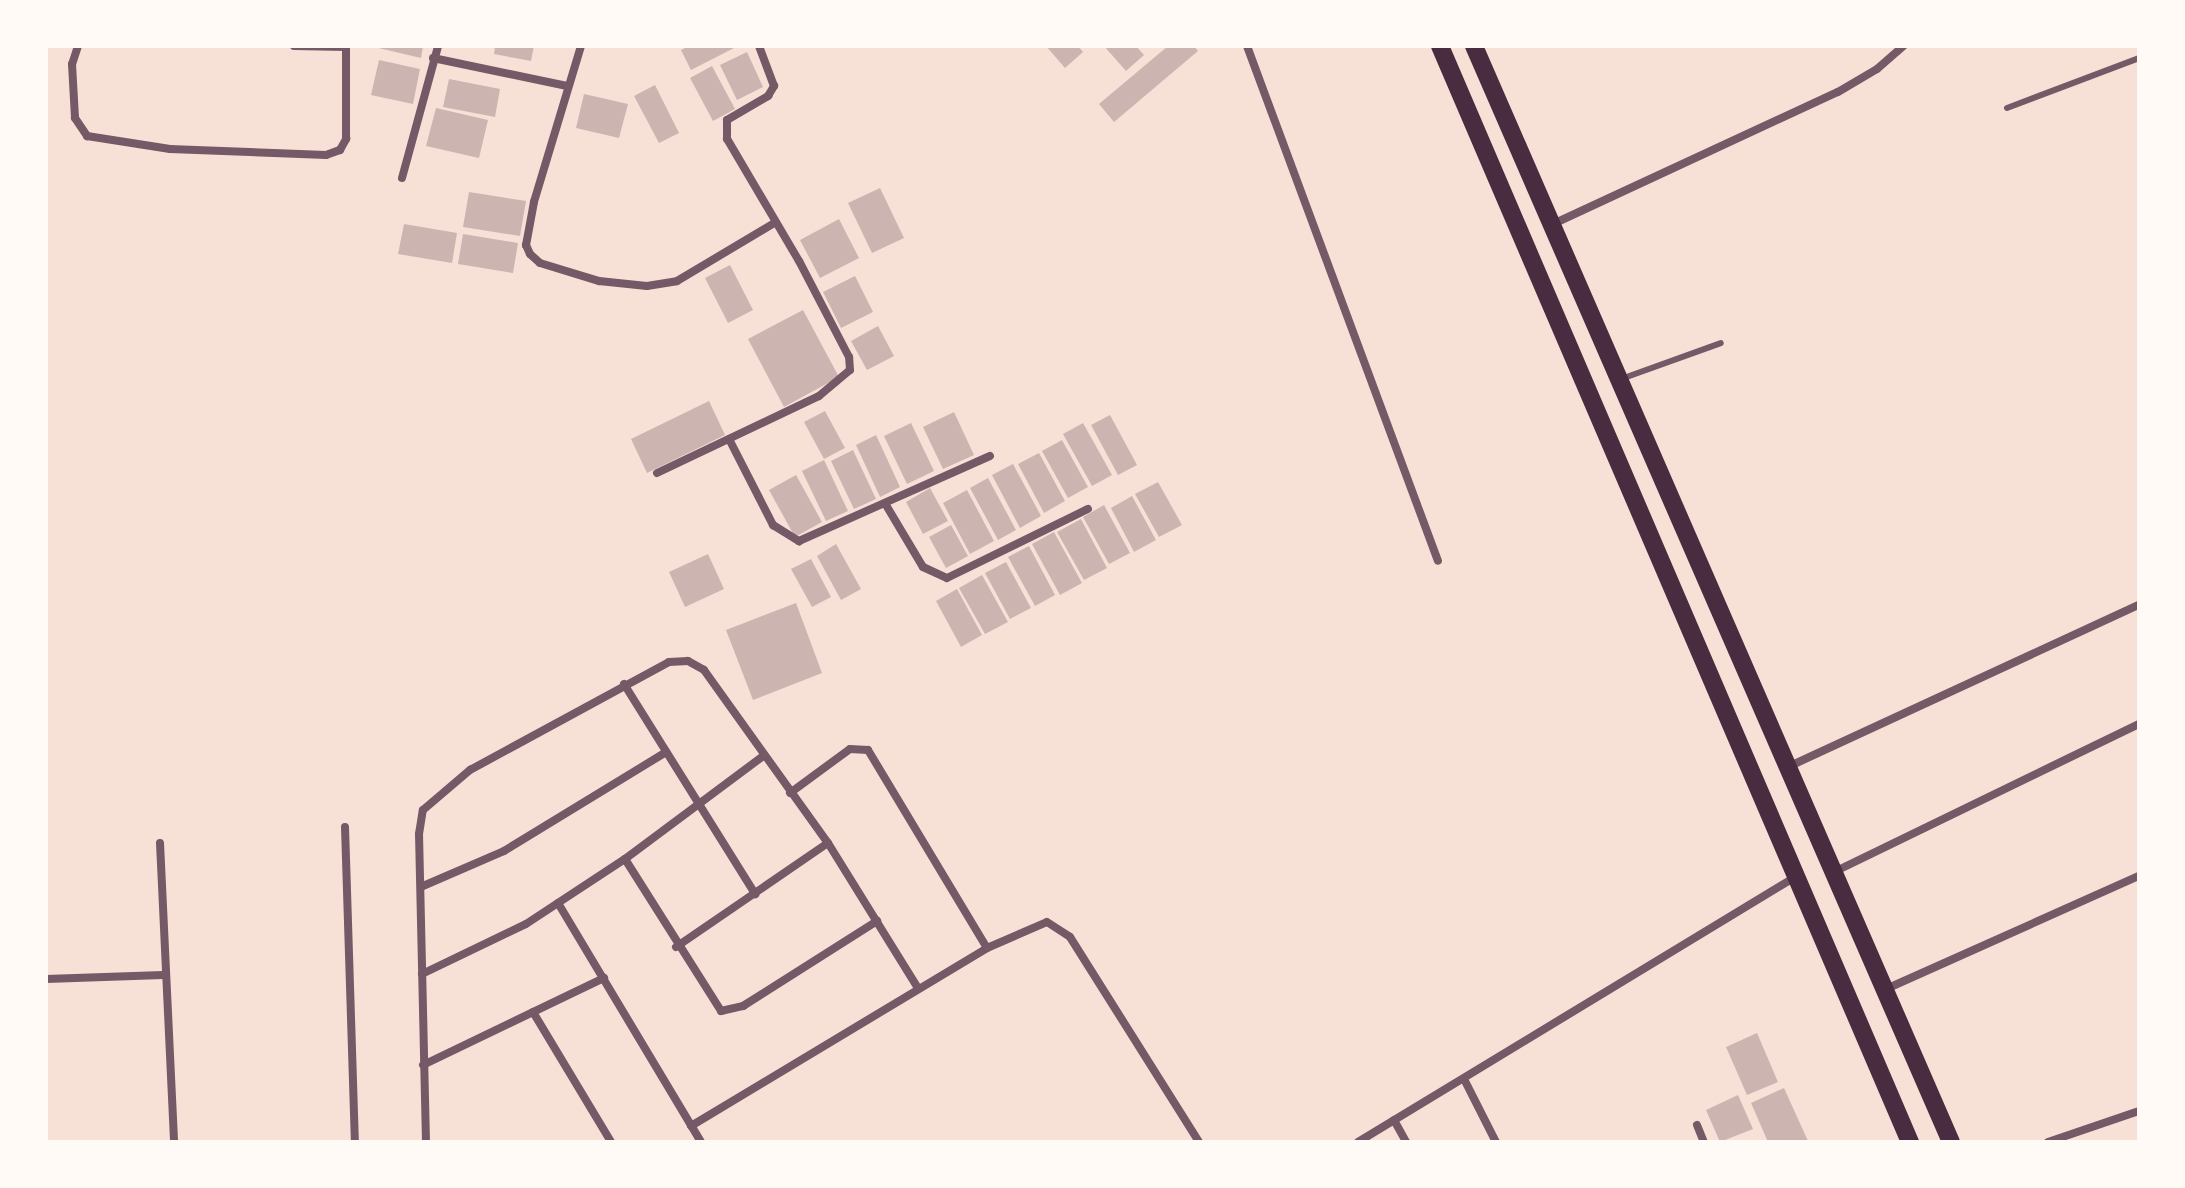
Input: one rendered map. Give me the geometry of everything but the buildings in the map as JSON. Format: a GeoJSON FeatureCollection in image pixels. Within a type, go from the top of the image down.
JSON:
{"type":"FeatureCollection","features":[{"type":"Feature","properties":{"kind":"main road"},"geometry":{"type":"LineString","coordinates":[[1440,46],[1674,585],[1795,877],[1910,1142]]}},
{"type":"Feature","properties":{"kind":"main road"},"geometry":{"type":"LineString","coordinates":[[1474,46],[1836,871],[1951,1142]]}},
{"type":"Feature","properties":{"kind":"main road"},"geometry":{"type":"LineString","coordinates":[[1674,585],[1704,570]]}},
{"type":"Feature","properties":{"kind":"street"},"geometry":{"type":"LineString","coordinates":[[78,46],[72,64],[75,118],[87,136],[170,149],[326,155],[340,150],[346,139],[346,47],[294,46]]}},
{"type":"Feature","properties":{"kind":"street"},"geometry":{"type":"LineString","coordinates":[[402,178],[438,46]]}},
{"type":"Feature","properties":{"kind":"street"},"geometry":{"type":"LineString","coordinates":[[581,46],[567,86],[526,245],[540,263],[599,281],[647,286],[677,281],[776,222]]}},
{"type":"Feature","properties":{"kind":"street"},"geometry":{"type":"LineString","coordinates":[[657,473],[819,396],[850,370],[849,357],[725,128],[774,86],[759,46]]}},
{"type":"Feature","properties":{"kind":"street"},"geometry":{"type":"LineString","coordinates":[[1247,46],[1438,561]]}},
{"type":"Feature","properties":{"kind":"street"},"geometry":{"type":"LineString","coordinates":[[1553,224],[1838,92],[1877,69],[1903,46]]}},
{"type":"Feature","properties":{"kind":"street"},"geometry":{"type":"LineString","coordinates":[[433,58],[567,86]]}},
{"type":"Feature","properties":{"kind":"street"},"geometry":{"type":"LineString","coordinates":[[729,439],[783,535],[799,541],[886,505],[990,456]]}},
{"type":"Feature","properties":{"kind":"street"},"geometry":{"type":"LineString","coordinates":[[886,505],[923,567],[933,576],[947,578],[1088,509]]}},
{"type":"Feature","properties":{"kind":"street"},"geometry":{"type":"LineString","coordinates":[[1790,766],[2139,605]]}},
{"type":"Feature","properties":{"kind":"street"},"geometry":{"type":"LineString","coordinates":[[426,1142],[422,974],[423,810],[441,792],[624,684],[669,662],[688,661],[704,670],[828,843],[918,988]]}},
{"type":"Feature","properties":{"kind":"street"},"geometry":{"type":"LineString","coordinates":[[624,684],[755,894]]}},
{"type":"Feature","properties":{"kind":"street"},"geometry":{"type":"LineString","coordinates":[[1836,871],[2139,724]]}},
{"type":"Feature","properties":{"kind":"street"},"geometry":{"type":"LineString","coordinates":[[790,793],[850,749],[868,750],[987,948]]}},
{"type":"Feature","properties":{"kind":"street"},"geometry":{"type":"LineString","coordinates":[[423,886],[504,851],[666,752]]}},
{"type":"Feature","properties":{"kind":"street"},"geometry":{"type":"LineString","coordinates":[[422,974],[558,903],[625,859],[763,756]]}},
{"type":"Feature","properties":{"kind":"street"},"geometry":{"type":"LineString","coordinates":[[345,827],[355,1142]]}},
{"type":"Feature","properties":{"kind":"street"},"geometry":{"type":"LineString","coordinates":[[160,843],[163,975],[174,1142]]}},
{"type":"Feature","properties":{"kind":"street"},"geometry":{"type":"LineString","coordinates":[[676,947],[828,843]]}},
{"type":"Feature","properties":{"kind":"street"},"geometry":{"type":"LineString","coordinates":[[625,859],[714,1008],[732,1012],[877,921]]}},
{"type":"Feature","properties":{"kind":"street"},"geometry":{"type":"LineString","coordinates":[[1886,989],[2139,876]]}},
{"type":"Feature","properties":{"kind":"street"},"geometry":{"type":"LineString","coordinates":[[1358,1142],[1795,877]]}},
{"type":"Feature","properties":{"kind":"street"},"geometry":{"type":"LineString","coordinates":[[558,903],[701,1142]]}},
{"type":"Feature","properties":{"kind":"street"},"geometry":{"type":"LineString","coordinates":[[691,1126],[918,988],[1035,924],[1060,926],[1199,1142]]}},
{"type":"Feature","properties":{"kind":"street"},"geometry":{"type":"LineString","coordinates":[[46,979],[163,975]]}},
{"type":"Feature","properties":{"kind":"street"},"geometry":{"type":"LineString","coordinates":[[423,1065],[604,978]]}},
{"type":"Feature","properties":{"kind":"street"},"geometry":{"type":"LineString","coordinates":[[533,1012],[611,1142]]}},
{"type":"Feature","properties":{"kind":"street"},"geometry":{"type":"LineString","coordinates":[[1464,1079],[1496,1142]]}},
{"type":"Feature","properties":{"kind":"street"},"geometry":{"type":"LineString","coordinates":[[2048,1142],[2139,1111]]}},
{"type":"Feature","properties":{"kind":"street"},"geometry":{"type":"LineString","coordinates":[[1394,1120],[1406,1142]]}},
{"type":"Feature","properties":{"kind":"street"},"geometry":{"type":"LineString","coordinates":[[1697,1125],[1704,1142]]}},
{"type":"Feature","properties":{"kind":"lane"},"geometry":{"type":"LineString","coordinates":[[2007,108],[2139,58]]}},
{"type":"Feature","properties":{"kind":"lane"},"geometry":{"type":"LineString","coordinates":[[1621,379],[1721,343]]}}]}
